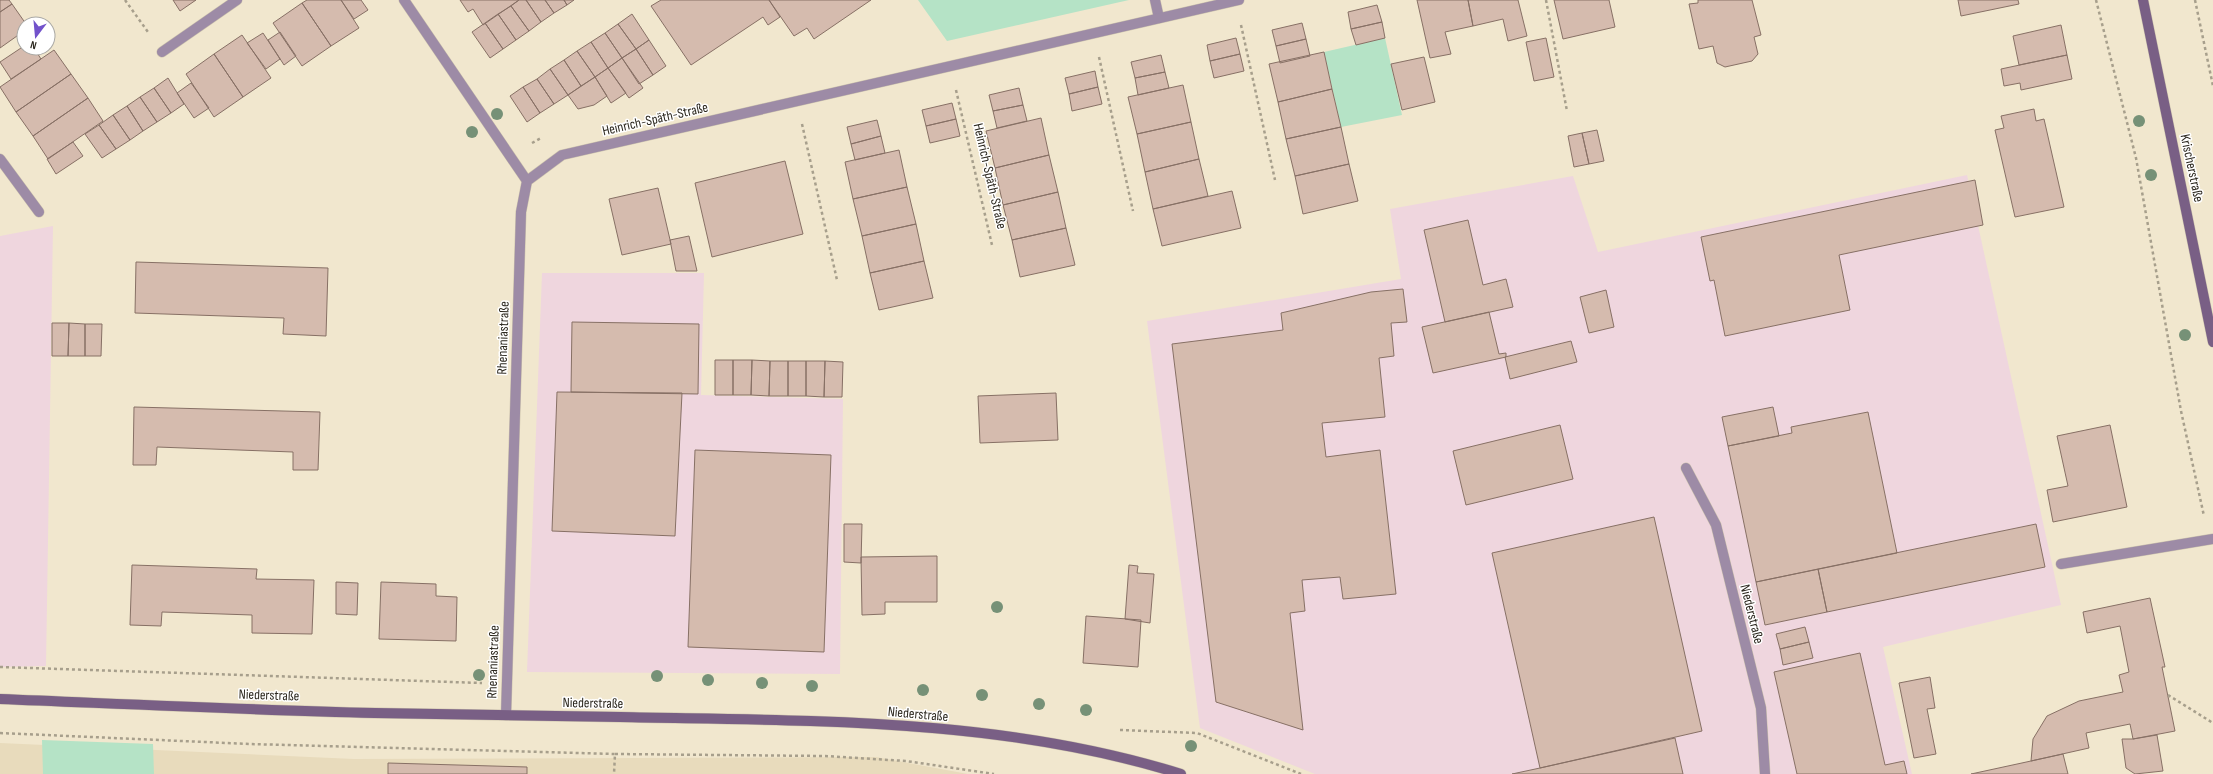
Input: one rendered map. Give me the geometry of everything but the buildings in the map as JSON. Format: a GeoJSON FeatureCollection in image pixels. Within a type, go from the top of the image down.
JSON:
{"type":"FeatureCollection","features":[{"type":"Feature","properties":{"kind":"street"},"geometry":{"type":"LineString","coordinates":[[162,52],[237,0]]}},
{"type":"Feature","properties":{"kind":"street"},"geometry":{"type":"LineString","coordinates":[[404,0],[527,181]]}},
{"type":"Feature","properties":{"kind":"street"},"geometry":{"type":"LineString","coordinates":[[1155,0],[1159,18]]}},
{"type":"Feature","properties":{"kind":"street","name":"Heinrich-Späth-Straße"},"geometry":{"type":"LineString","coordinates":[[527,181],[562,155],[1237,0]]}},
{"type":"Feature","properties":{"kind":"street","name":"Krischerstraße"},"geometry":{"type":"LineString","coordinates":[[2143,0],[2213,342]]}},
{"type":"Feature","properties":{"kind":"street"},"geometry":{"type":"LineString","coordinates":[[0,159],[39,212]]}},
{"type":"Feature","properties":{"kind":"street","name":"Rhenaniastraße"},"geometry":{"type":"LineString","coordinates":[[506,715],[521,212],[527,181]]}},
{"type":"Feature","properties":{"kind":"street","name":"Niederstraße"},"geometry":{"type":"LineString","coordinates":[[1686,468],[1716,525],[1761,708],[1766,774]]}},
{"type":"Feature","properties":{"kind":"street"},"geometry":{"type":"LineString","coordinates":[[2061,564],[2211,539]]}},
{"type":"Feature","properties":{"kind":"street","name":"Niederstraße"},"geometry":{"type":"LineString","coordinates":[[0,699],[377,713],[824,722],[906,726],[1056,743],[1143,762],[1181,774]]}},
{"type":"Feature","properties":{"kind":"path"},"geometry":{"type":"LineString","coordinates":[[125,0],[162,52]]}},
{"type":"Feature","properties":{"kind":"path"},"geometry":{"type":"LineString","coordinates":[[1237,0],[1275,180]]}},
{"type":"Feature","properties":{"kind":"path"},"geometry":{"type":"LineString","coordinates":[[1546,0],[1567,111]]}},
{"type":"Feature","properties":{"kind":"path"},"geometry":{"type":"LineString","coordinates":[[2096,0],[2136,158],[2181,411],[2211,539]]}},
{"type":"Feature","properties":{"kind":"path"},"geometry":{"type":"LineString","coordinates":[[2195,0],[2213,86]]}},
{"type":"Feature","properties":{"kind":"path"},"geometry":{"type":"LineString","coordinates":[[1094,33],[1133,210]]}},
{"type":"Feature","properties":{"kind":"path","name":"Heinrich-Späth-Straße"},"geometry":{"type":"LineString","coordinates":[[950,66],[992,245]]}},
{"type":"Feature","properties":{"kind":"path"},"geometry":{"type":"LineString","coordinates":[[796,102],[837,280]]}},
{"type":"Feature","properties":{"kind":"path"},"geometry":{"type":"LineString","coordinates":[[511,158],[538,138],[546,137]]}},
{"type":"Feature","properties":{"kind":"path"},"geometry":{"type":"LineString","coordinates":[[0,667],[484,683],[487,678]]}},
{"type":"Feature","properties":{"kind":"path"},"geometry":{"type":"LineString","coordinates":[[2168,695],[2213,723]]}},
{"type":"Feature","properties":{"kind":"path"},"geometry":{"type":"LineString","coordinates":[[1114,729],[1197,733],[1301,774]]}},
{"type":"Feature","properties":{"kind":"path"},"geometry":{"type":"LineString","coordinates":[[0,733],[250,744],[615,754],[825,756],[906,761],[994,774]]}},
{"type":"Feature","properties":{"kind":"path"},"geometry":{"type":"LineString","coordinates":[[614,774],[615,754]]}},
{"type":"Feature","properties":{"kind":"shaded area"},"geometry":{"type":"Polygon","coordinates":[[[1967,175],[2061,605],[1883,647],[1912,774],[1315,774],[1200,728],[1147,321],[1401,279],[1390,209],[1573,176],[1598,252],[1967,175]]]}},
{"type":"Feature","properties":{"kind":"shaded area"},"geometry":{"type":"Polygon","coordinates":[[[53,226],[46,666],[0,667],[0,236],[53,226]]]}},
{"type":"Feature","properties":{"kind":"shaded area"},"geometry":{"type":"Polygon","coordinates":[[[542,273],[704,273],[701,395],[843,399],[840,674],[527,672],[542,273]]]}},
{"type":"Feature","properties":{"kind":"shaded area"},"geometry":{"type":"Polygon","coordinates":[[[0,743],[354,759],[876,757],[968,774],[0,774],[0,743]]]}},
{"type":"Feature","properties":{"kind":"green space"},"geometry":{"type":"Polygon","coordinates":[[[918,0],[1129,0],[947,41],[918,0]]]}},
{"type":"Feature","properties":{"kind":"green space"},"geometry":{"type":"Polygon","coordinates":[[[1385,38],[1402,115],[1341,127],[1324,52],[1385,38]]]}},
{"type":"Feature","properties":{"kind":"green space"},"geometry":{"type":"Polygon","coordinates":[[[42,740],[153,744],[154,774],[43,774],[42,740]]]}}]}
